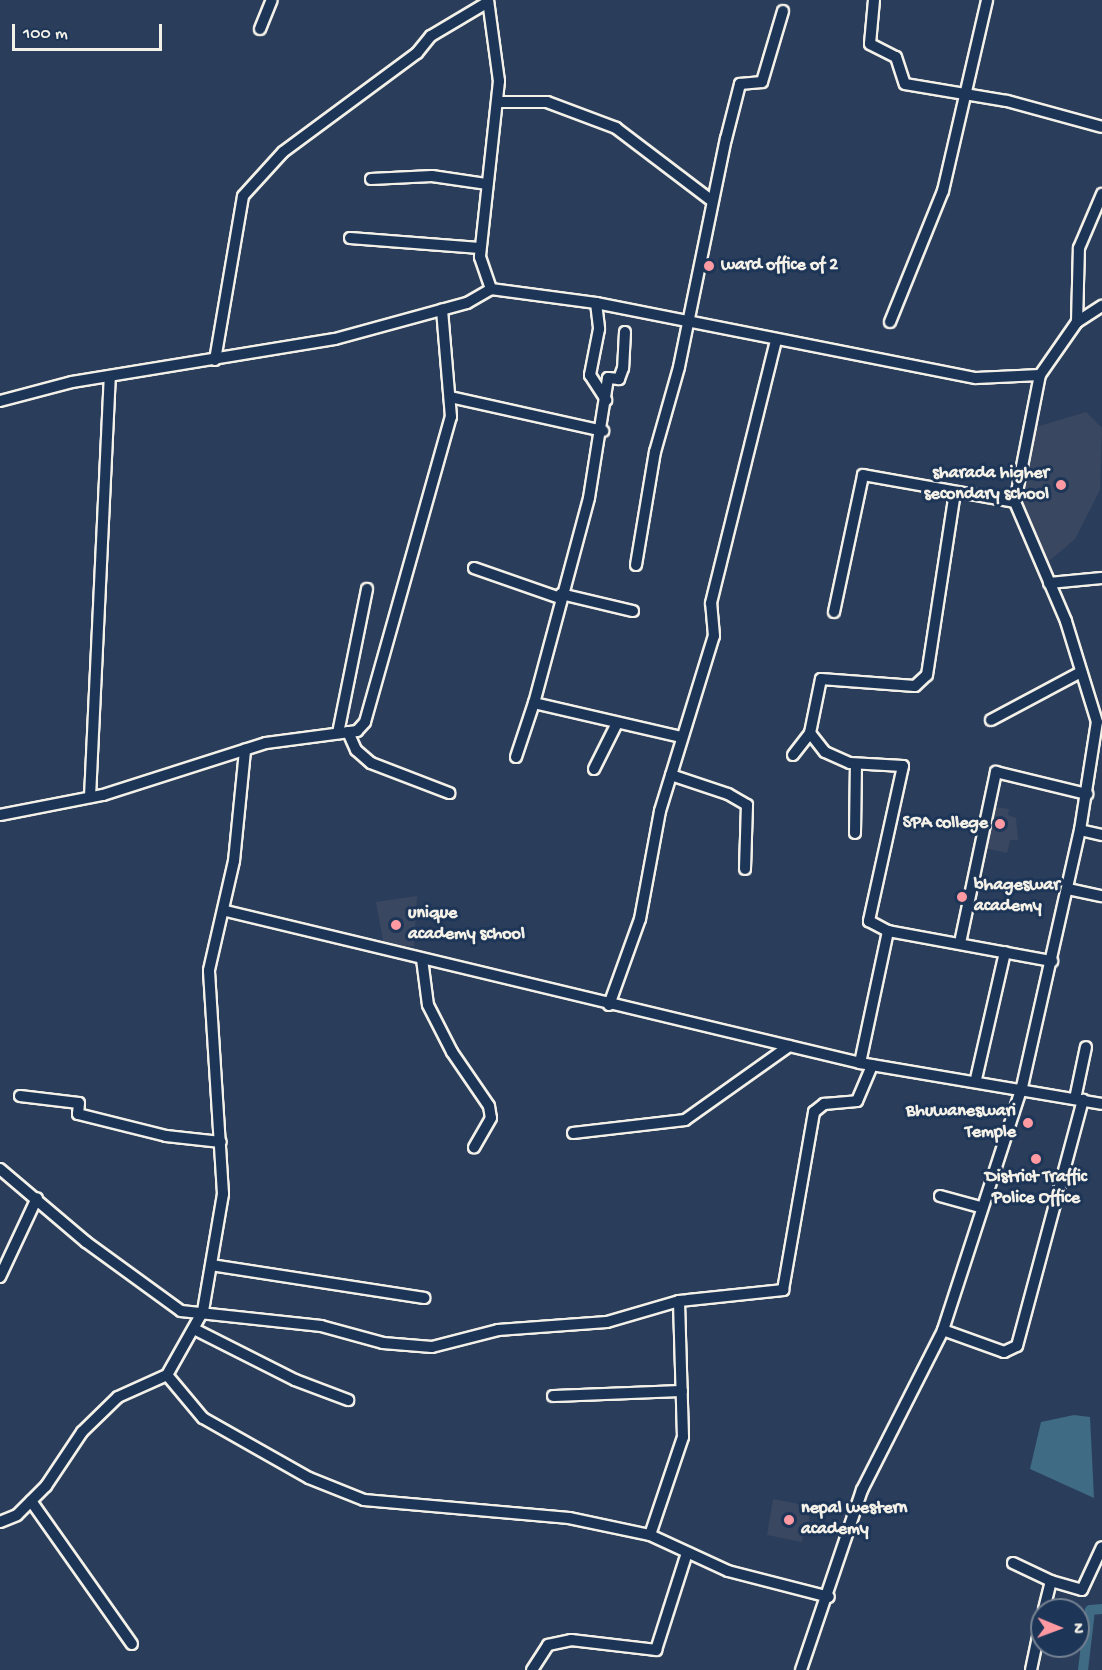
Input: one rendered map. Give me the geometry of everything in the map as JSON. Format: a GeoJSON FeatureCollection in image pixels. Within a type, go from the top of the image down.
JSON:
{"type":"FeatureCollection","features":[{"type":"Feature","properties":{"kind":"street"},"geometry":{"type":"LineString","coordinates":[[260,29],[272,0]]}},
{"type":"Feature","properties":{"kind":"street"},"geometry":{"type":"LineString","coordinates":[[874,0],[870,44],[896,57],[905,84],[963,97],[1007,101],[1102,127]]}},
{"type":"Feature","properties":{"kind":"street"},"geometry":{"type":"LineString","coordinates":[[890,322],[942,191],[987,0]]}},
{"type":"Feature","properties":{"kind":"street"},"geometry":{"type":"LineString","coordinates":[[216,360],[243,196],[283,152],[417,53],[431,36],[488,1],[497,102],[480,248],[491,289]]}},
{"type":"Feature","properties":{"kind":"street"},"geometry":{"type":"LineString","coordinates":[[636,565],[655,452],[687,320],[711,200],[740,84],[762,82],[783,11]]}},
{"type":"Feature","properties":{"kind":"street"},"geometry":{"type":"LineString","coordinates":[[497,102],[547,102],[616,128],[711,200]]}},
{"type":"Feature","properties":{"kind":"street"},"geometry":{"type":"LineString","coordinates":[[371,179],[432,176],[487,183]]}},
{"type":"Feature","properties":{"kind":"street"},"geometry":{"type":"LineString","coordinates":[[1077,322],[1079,248],[1102,194]]}},
{"type":"Feature","properties":{"kind":"street"},"geometry":{"type":"LineString","coordinates":[[350,238],[480,248]]}},
{"type":"Feature","properties":{"kind":"street"},"geometry":{"type":"LineString","coordinates":[[0,401],[110,376],[335,339],[442,309],[491,289],[596,303],[975,378],[1040,375]]}},
{"type":"Feature","properties":{"kind":"street"},"geometry":{"type":"LineString","coordinates":[[596,303],[599,338],[590,375],[606,400]]}},
{"type":"Feature","properties":{"kind":"street"},"geometry":{"type":"LineString","coordinates":[[801,1670],[829,1597],[862,1490],[943,1330],[980,1207],[1022,1087],[1068,889],[1100,722],[1049,583],[1015,502],[1040,375],[1077,322],[1102,306]]}},
{"type":"Feature","properties":{"kind":"street"},"geometry":{"type":"LineString","coordinates":[[0,815],[90,797],[245,750],[343,733],[361,727],[373,704],[451,417],[442,309]]}},
{"type":"Feature","properties":{"kind":"street"},"geometry":{"type":"LineString","coordinates":[[516,757],[534,703],[603,431],[608,378],[619,379],[623,368],[625,332]]}},
{"type":"Feature","properties":{"kind":"street"},"geometry":{"type":"LineString","coordinates":[[609,1005],[640,919],[671,775],[714,636],[711,603],[776,340]]}},
{"type":"Feature","properties":{"kind":"street"},"geometry":{"type":"LineString","coordinates":[[90,797],[110,376]]}},
{"type":"Feature","properties":{"kind":"street"},"geometry":{"type":"LineString","coordinates":[[450,397],[603,431]]}},
{"type":"Feature","properties":{"kind":"street"},"geometry":{"type":"LineString","coordinates":[[834,612],[862,475],[1015,502]]}},
{"type":"Feature","properties":{"kind":"street"},"geometry":{"type":"LineString","coordinates":[[793,755],[810,733],[821,679],[915,686],[927,675],[955,492]]}},
{"type":"Feature","properties":{"kind":"street"},"geometry":{"type":"LineString","coordinates":[[474,568],[561,596],[633,611]]}},
{"type":"Feature","properties":{"kind":"street"},"geometry":{"type":"LineString","coordinates":[[1049,583],[1102,578]]}},
{"type":"Feature","properties":{"kind":"street"},"geometry":{"type":"LineString","coordinates":[[367,589],[343,733],[356,750],[371,763],[449,793]]}},
{"type":"Feature","properties":{"kind":"street"},"geometry":{"type":"LineString","coordinates":[[991,720],[1081,672]]}},
{"type":"Feature","properties":{"kind":"street"},"geometry":{"type":"LineString","coordinates":[[534,703],[616,725],[681,737]]}},
{"type":"Feature","properties":{"kind":"street"},"geometry":{"type":"LineString","coordinates":[[594,769],[616,725]]}},
{"type":"Feature","properties":{"kind":"street"},"geometry":{"type":"LineString","coordinates":[[810,733],[825,752],[856,765],[905,761],[869,921],[888,931],[1052,961]]}},
{"type":"Feature","properties":{"kind":"street"},"geometry":{"type":"LineString","coordinates":[[0,1522],[31,1501],[82,1432],[118,1397],[167,1375],[196,1330],[203,1311],[223,1194],[209,970],[226,911],[245,750]]}},
{"type":"Feature","properties":{"kind":"street"},"geometry":{"type":"LineString","coordinates":[[855,833],[856,765]]}},
{"type":"Feature","properties":{"kind":"street"},"geometry":{"type":"LineString","coordinates":[[960,943],[996,772],[1087,794]]}},
{"type":"Feature","properties":{"kind":"street"},"geometry":{"type":"LineString","coordinates":[[671,775],[728,794],[747,806],[746,869]]}},
{"type":"Feature","properties":{"kind":"street"},"geometry":{"type":"LineString","coordinates":[[1080,830],[1102,835]]}},
{"type":"Feature","properties":{"kind":"street"},"geometry":{"type":"LineString","coordinates":[[1068,889],[1102,896]]}},
{"type":"Feature","properties":{"kind":"street"},"geometry":{"type":"LineString","coordinates":[[226,911],[609,1005],[860,1063],[976,1079],[1102,1104]]}},
{"type":"Feature","properties":{"kind":"street"},"geometry":{"type":"LineString","coordinates":[[860,1063],[888,931]]}},
{"type":"Feature","properties":{"kind":"street"},"geometry":{"type":"LineString","coordinates":[[976,1079],[1005,952]]}},
{"type":"Feature","properties":{"kind":"street"},"geometry":{"type":"LineString","coordinates":[[422,959],[428,1005],[452,1052],[489,1106],[491,1118],[474,1148]]}},
{"type":"Feature","properties":{"kind":"street"},"geometry":{"type":"LineString","coordinates":[[573,1133],[685,1120],[789,1046]]}},
{"type":"Feature","properties":{"kind":"street"},"geometry":{"type":"LineString","coordinates":[[943,1330],[1004,1352],[1017,1346],[1079,1100],[1086,1047]]}},
{"type":"Feature","properties":{"kind":"street"},"geometry":{"type":"LineString","coordinates":[[0,1169],[37,1198],[86,1242],[181,1311],[203,1311],[432,1347],[498,1330],[607,1322],[679,1301],[783,1290],[814,1112],[824,1104],[857,1101],[872,1065]]}},
{"type":"Feature","properties":{"kind":"street"},"geometry":{"type":"LineString","coordinates":[[20,1096],[79,1102],[78,1114],[166,1136],[220,1142]]}},
{"type":"Feature","properties":{"kind":"street"},"geometry":{"type":"LineString","coordinates":[[940,1196],[980,1207]]}},
{"type":"Feature","properties":{"kind":"street"},"geometry":{"type":"LineString","coordinates":[[0,1277],[37,1198]]}},
{"type":"Feature","properties":{"kind":"street"},"geometry":{"type":"LineString","coordinates":[[211,1265],[424,1298]]}},
{"type":"Feature","properties":{"kind":"street"},"geometry":{"type":"LineString","coordinates":[[650,1535],[683,1437],[679,1301]]}},
{"type":"Feature","properties":{"kind":"street"},"geometry":{"type":"LineString","coordinates":[[196,1330],[295,1380],[348,1400]]}},
{"type":"Feature","properties":{"kind":"street"},"geometry":{"type":"LineString","coordinates":[[167,1375],[203,1418],[309,1478],[364,1500],[569,1518],[650,1535],[728,1571],[829,1597]]}},
{"type":"Feature","properties":{"kind":"street"},"geometry":{"type":"LineString","coordinates":[[554,1396],[682,1391]]}},
{"type":"Feature","properties":{"kind":"street"},"geometry":{"type":"LineString","coordinates":[[31,1501],[132,1644]]}},
{"type":"Feature","properties":{"kind":"street"},"geometry":{"type":"LineString","coordinates":[[1013,1563],[1051,1581],[1082,1590],[1102,1547]]}},
{"type":"Feature","properties":{"kind":"street"},"geometry":{"type":"LineString","coordinates":[[532,1670],[548,1645],[571,1641],[656,1650],[687,1553]]}},
{"type":"Feature","properties":{"kind":"street"},"geometry":{"type":"LineString","coordinates":[[1047,1598],[1051,1581]]}},
{"type":"Feature","properties":{"kind":"shaded area","name":"sharada higher secondary school"},"geometry":{"type":"Polygon","coordinates":[[[1086,412],[1102,428],[1100,490],[1075,539],[1047,563],[1020,502],[1025,457],[1036,427],[1086,412]]]}},
{"type":"Feature","properties":{"kind":"shaded area","name":"SPA college"},"geometry":{"type":"Polygon","coordinates":[[[988,806],[1009,809],[1008,815],[1016,818],[1018,840],[1010,840],[1007,853],[981,847],[988,806]]]}},
{"type":"Feature","properties":{"kind":"shaded area","name":"unique academy school"},"geometry":{"type":"Polygon","coordinates":[[[417,896],[414,946],[384,946],[376,902],[417,896]]]}},
{"type":"Feature","properties":{"kind":"shaded area"},"geometry":{"type":"Polygon","coordinates":[[[1074,1415],[1090,1417],[1094,1498],[1030,1469],[1041,1422],[1074,1415]]]}},
{"type":"Feature","properties":{"kind":"shaded area","name":"nepal western academy"},"geometry":{"type":"Polygon","coordinates":[[[773,1499],[809,1506],[809,1530],[804,1530],[802,1542],[767,1535],[773,1499]]]}},
{"type":"Feature","properties":{"kind":"waterway"},"geometry":{"type":"LineString","coordinates":[[1083,1670],[1090,1610],[1102,1609]]}},
{"type":"Feature","properties":{"kind":"place","name":"ward office of 2"},"geometry":{"type":"Point","coordinates":[709,266]}},
{"type":"Feature","properties":{"kind":"place","name":"sharada higher secondary school"},"geometry":{"type":"Point","coordinates":[1061,485]}},
{"type":"Feature","properties":{"kind":"place","name":"SPA college"},"geometry":{"type":"Point","coordinates":[1000,824]}},
{"type":"Feature","properties":{"kind":"place","name":"bhageswar academy"},"geometry":{"type":"Point","coordinates":[962,897]}},
{"type":"Feature","properties":{"kind":"place","name":"unique academy school"},"geometry":{"type":"Point","coordinates":[396,925]}},
{"type":"Feature","properties":{"kind":"place","name":"Bhuwaneswari Temple"},"geometry":{"type":"Point","coordinates":[1028,1123]}},
{"type":"Feature","properties":{"kind":"place","name":"District Traffic Police Office"},"geometry":{"type":"Point","coordinates":[1036,1159]}},
{"type":"Feature","properties":{"kind":"place","name":"nepal western academy"},"geometry":{"type":"Point","coordinates":[789,1520]}}]}
